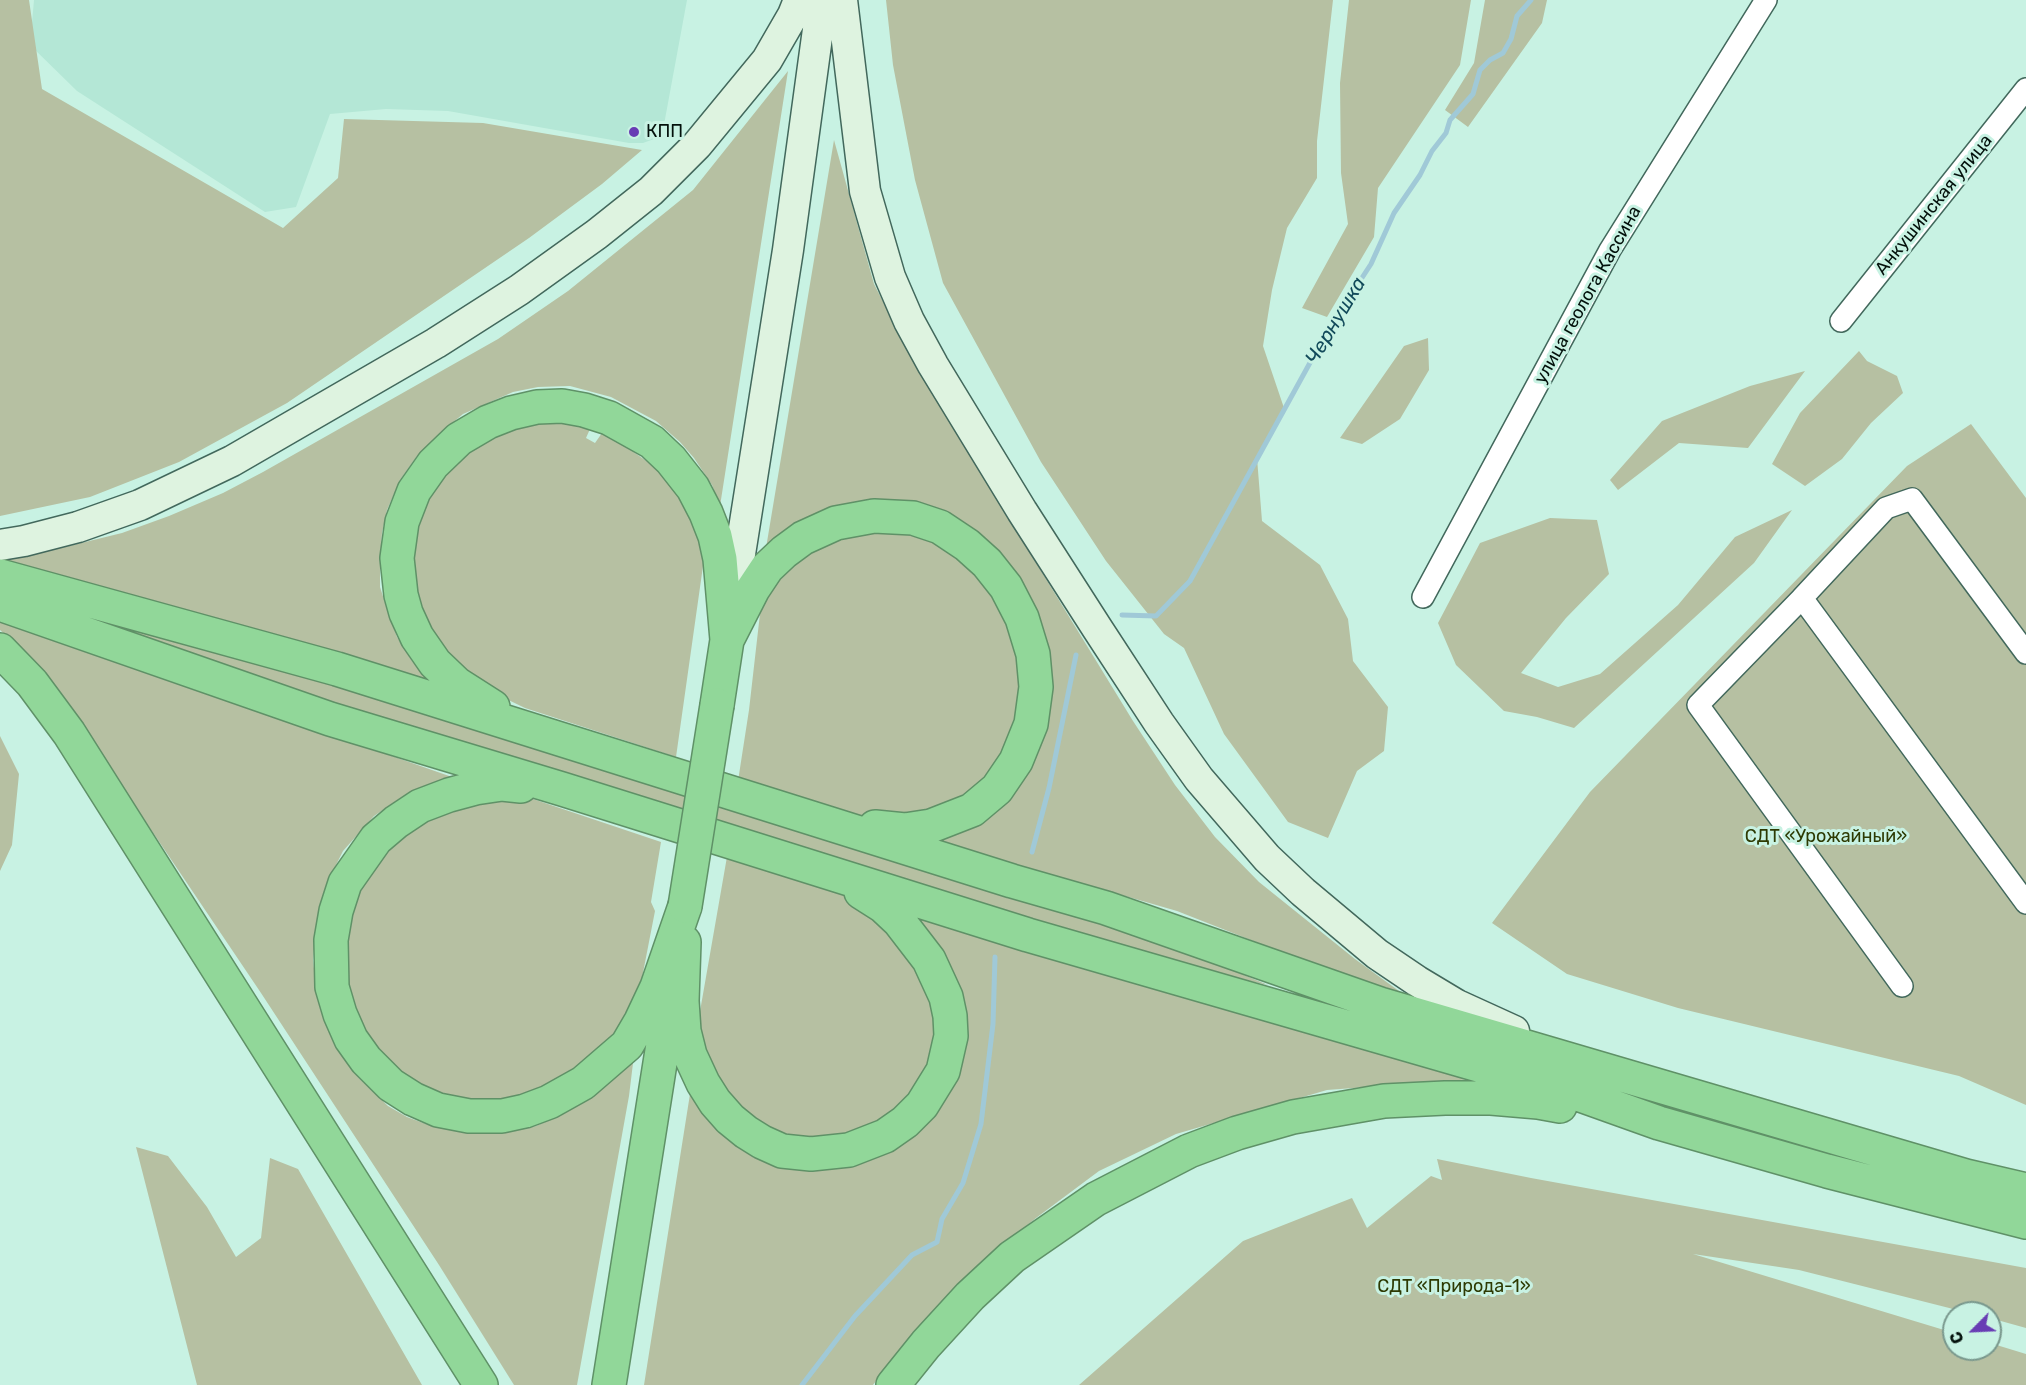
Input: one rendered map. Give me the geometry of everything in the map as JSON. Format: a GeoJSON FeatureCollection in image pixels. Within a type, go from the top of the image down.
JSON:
{"type":"FeatureCollection","features":[{"type":"Feature","properties":{"kind":"highway"},"geometry":{"type":"LineString","coordinates":[[562,741],[500,712],[457,684],[435,663],[417,638],[406,613],[397,558],[402,522],[414,491],[433,464],[459,439],[488,422],[511,413],[537,407],[562,406],[609,418],[652,442],[671,460],[693,488],[715,536],[720,559],[727,640],[609,1385]]}},
{"type":"Feature","properties":{"kind":"highway"},"geometry":{"type":"LineString","coordinates":[[727,640],[753,589],[767,568],[803,538],[836,523],[874,516],[913,518],[940,527],[968,545],[987,563],[1006,587],[1022,618],[1034,654],[1036,687],[1031,724],[1016,761],[997,789],[972,810],[931,826],[905,830],[824,822]]}},
{"type":"Feature","properties":{"kind":"highway"},"geometry":{"type":"LineString","coordinates":[[0,576],[337,669],[1012,881],[1106,908],[1380,1004],[1966,1176],[2026,1190]]}},
{"type":"Feature","properties":{"kind":"highway"},"geometry":{"type":"LineString","coordinates":[[0,604],[330,719],[1028,935],[1575,1093],[1659,1123],[1827,1171],[2026,1222]]}},
{"type":"Feature","properties":{"kind":"highway"},"geometry":{"type":"LineString","coordinates":[[0,650],[32,683],[69,733],[481,1385]]}},
{"type":"Feature","properties":{"kind":"highway"},"geometry":{"type":"LineString","coordinates":[[562,789],[502,784],[448,795],[420,806],[376,839],[345,883],[336,911],[331,940],[332,987],[351,1039],[366,1060],[391,1085],[413,1099],[438,1110],[469,1116],[502,1116],[549,1102],[583,1083],[627,1045],[641,1021],[657,987],[685,906]]}},
{"type":"Feature","properties":{"kind":"highway"},"geometry":{"type":"LineString","coordinates":[[685,906],[681,1001],[684,1031],[690,1055],[715,1102],[746,1132],[782,1151],[811,1154],[849,1150],[885,1136],[905,1122],[922,1105],[943,1071],[951,1036],[950,1016],[941,982],[929,960],[899,921],[871,897],[825,873]]}},
{"type":"Feature","properties":{"kind":"highway"},"geometry":{"type":"LineString","coordinates":[[893,1385],[926,1344],[970,1296],[1012,1257],[1096,1199],[1189,1150],[1237,1133],[1293,1117],[1334,1109],[1384,1101],[1445,1098],[1491,1098],[1538,1102],[1659,1123]]}},
{"type":"Feature","properties":{"kind":"main road"},"geometry":{"type":"LineString","coordinates":[[0,545],[89,524],[140,505],[232,461],[426,349],[519,290],[597,234],[651,191],[697,146],[766,60],[793,15],[799,0]]}},
{"type":"Feature","properties":{"kind":"main road"},"geometry":{"type":"LineString","coordinates":[[727,640],[788,250],[822,0]]}},
{"type":"Feature","properties":{"kind":"main road"},"geometry":{"type":"LineString","coordinates":[[842,0],[865,191],[890,277],[909,321],[933,365],[1028,521],[1159,723],[1199,779],[1267,858],[1303,892],[1377,954],[1417,981],[1480,1017],[1665,1089]]}},
{"type":"Feature","properties":{"kind":"street","name":"улица геолога Кассина"},"geometry":{"type":"LineString","coordinates":[[1423,597],[1610,250],[1766,0]]}},
{"type":"Feature","properties":{"kind":"street","name":"Анкушинская улица"},"geometry":{"type":"LineString","coordinates":[[1841,321],[2026,89]]}},
{"type":"Feature","properties":{"kind":"street"},"geometry":{"type":"LineString","coordinates":[[1902,986],[1698,705],[1886,508],[1912,499],[2026,653]]}},
{"type":"Feature","properties":{"kind":"street"},"geometry":{"type":"LineString","coordinates":[[1802,598],[2026,903]]}},
{"type":"Feature","properties":{"kind":"shaded area"},"geometry":{"type":"Polygon","coordinates":[[[34,0],[687,0],[663,130],[654,139],[643,143],[629,143],[448,111],[386,109],[330,114],[296,207],[265,212],[77,91],[30,45],[34,0]]]}},
{"type":"Feature","properties":{"kind":"green space"},"geometry":{"type":"Polygon","coordinates":[[[0,0],[29,0],[42,89],[283,228],[338,178],[344,119],[483,123],[642,150],[602,184],[529,238],[287,403],[179,462],[90,497],[0,516],[0,0]]]}},
{"type":"Feature","properties":{"kind":"green space"},"geometry":{"type":"Polygon","coordinates":[[[886,0],[1333,0],[1317,141],[1317,178],[1287,228],[1272,290],[1263,346],[1284,408],[1257,458],[1262,521],[1320,565],[1348,619],[1353,661],[1388,707],[1384,751],[1357,771],[1328,838],[1288,822],[1224,734],[1184,648],[1164,634],[1106,561],[1041,462],[943,283],[915,180],[893,65],[886,0]]]}},
{"type":"Feature","properties":{"kind":"green space"},"geometry":{"type":"Polygon","coordinates":[[[1349,0],[1471,0],[1460,65],[1378,188],[1374,237],[1327,317],[1302,308],[1348,224],[1341,173],[1340,83],[1349,0]]]}},
{"type":"Feature","properties":{"kind":"green space"},"geometry":{"type":"Polygon","coordinates":[[[1485,0],[1547,0],[1542,23],[1468,127],[1445,110],[1474,63],[1485,0]]]}},
{"type":"Feature","properties":{"kind":"green space"},"geometry":{"type":"Polygon","coordinates":[[[788,71],[720,506],[712,485],[680,442],[656,421],[611,397],[570,386],[538,387],[513,392],[463,414],[417,456],[400,480],[387,510],[382,533],[380,587],[388,612],[397,637],[412,661],[432,685],[0,567],[0,559],[28,556],[122,533],[223,493],[498,339],[568,291],[693,190],[788,71]]]}},
{"type":"Feature","properties":{"kind":"green space"},"geometry":{"type":"Polygon","coordinates":[[[834,140],[874,284],[918,370],[1133,721],[1175,785],[1215,837],[1259,882],[1355,959],[1421,1007],[1177,911],[921,837],[996,802],[1043,649],[934,515],[765,554],[834,140]]]}},
{"type":"Feature","properties":{"kind":"green space"},"geometry":{"type":"Polygon","coordinates":[[[1428,338],[1429,370],[1400,419],[1362,444],[1340,438],[1404,346],[1428,338]]]}},
{"type":"Feature","properties":{"kind":"green space"},"geometry":{"type":"Polygon","coordinates":[[[1859,351],[1867,361],[1897,376],[1903,393],[1871,423],[1842,459],[1805,486],[1772,464],[1800,413],[1859,351]]]}},
{"type":"Feature","properties":{"kind":"green space"},"geometry":{"type":"Polygon","coordinates":[[[1805,371],[1748,448],[1679,443],[1618,490],[1610,480],[1662,421],[1750,386],[1805,371]]]}},
{"type":"Feature","properties":{"kind":"green space"},"geometry":{"type":"Polygon","coordinates":[[[541,422],[564,422],[590,429],[586,438],[595,443],[602,433],[625,446],[665,474],[695,518],[704,559],[676,757],[525,708],[496,694],[450,659],[422,615],[409,552],[415,521],[436,479],[471,447],[510,428],[541,422]]]}},
{"type":"Feature","properties":{"kind":"green space","name":"СДТ «Урожайный»"},"geometry":{"type":"Polygon","coordinates":[[[1971,424],[2026,498],[2026,1105],[1959,1076],[1678,1008],[1567,974],[1492,923],[1590,792],[1907,466],[1971,424]]]}},
{"type":"Feature","properties":{"kind":"green space"},"geometry":{"type":"Polygon","coordinates":[[[1792,510],[1754,563],[1574,728],[1537,717],[1504,711],[1456,665],[1438,623],[1480,543],[1550,518],[1597,520],[1609,574],[1566,618],[1521,673],[1558,687],[1600,674],[1678,605],[1735,537],[1792,510]]]}},
{"type":"Feature","properties":{"kind":"green space"},"geometry":{"type":"Polygon","coordinates":[[[865,527],[928,535],[983,574],[1017,634],[1025,705],[993,775],[943,811],[875,819],[846,815],[738,781],[761,605],[779,567],[865,527]]]}},
{"type":"Feature","properties":{"kind":"green space"},"geometry":{"type":"Polygon","coordinates":[[[0,619],[452,777],[402,797],[374,816],[343,851],[321,903],[313,960],[317,994],[343,1056],[359,1078],[388,1106],[407,1117],[426,1124],[464,1133],[506,1132],[536,1126],[554,1118],[594,1095],[634,1055],[629,1096],[577,1385],[514,1385],[439,1265],[261,993],[61,696],[33,661],[0,630],[0,619]]]}},
{"type":"Feature","properties":{"kind":"green space"},"geometry":{"type":"Polygon","coordinates":[[[102,622],[270,662],[1155,938],[1268,985],[1157,961],[384,724],[102,622]]]}},
{"type":"Feature","properties":{"kind":"green space"},"geometry":{"type":"Polygon","coordinates":[[[0,736],[19,774],[12,845],[0,871],[0,736]]]}},
{"type":"Feature","properties":{"kind":"green space"},"geometry":{"type":"Polygon","coordinates":[[[530,798],[661,842],[651,902],[655,911],[641,983],[620,1032],[564,1079],[508,1100],[464,1099],[437,1093],[410,1079],[389,1062],[357,1023],[344,967],[350,912],[363,882],[381,858],[406,834],[434,815],[468,802],[530,798]]]}},
{"type":"Feature","properties":{"kind":"green space"},"geometry":{"type":"Polygon","coordinates":[[[728,851],[843,892],[884,920],[940,1003],[933,1069],[880,1127],[799,1144],[740,1114],[702,1058],[699,1017],[728,851]]]}},
{"type":"Feature","properties":{"kind":"green space"},"geometry":{"type":"Polygon","coordinates":[[[892,904],[1474,1079],[1327,1090],[1176,1134],[1099,1171],[1036,1218],[977,1267],[915,1331],[873,1385],[644,1385],[690,1094],[742,1143],[825,1168],[957,1067],[892,904]]]}},
{"type":"Feature","properties":{"kind":"green space"},"geometry":{"type":"Polygon","coordinates":[[[136,1147],[168,1156],[207,1207],[236,1257],[261,1238],[270,1158],[298,1169],[422,1385],[197,1385],[136,1147]]]}},
{"type":"Feature","properties":{"kind":"green space","name":"СДТ «Природа-1»"},"geometry":{"type":"Polygon","coordinates":[[[1437,1159],[2026,1268],[2026,1328],[2002,1321],[2002,1301],[1942,1301],[1942,1306],[1799,1270],[1693,1254],[1942,1329],[1942,1361],[2002,1361],[2002,1347],[2026,1354],[2026,1385],[1079,1385],[1243,1241],[1352,1198],[1367,1228],[1431,1176],[1442,1180],[1437,1159]]]}},
{"type":"Feature","properties":{"kind":"waterway","name":"Чернушка"},"geometry":{"type":"LineString","coordinates":[[1122,615],[1156,616],[1190,581],[1328,330],[1371,264],[1394,213],[1420,175],[1432,151],[1446,133],[1450,120],[1473,94],[1480,70],[1490,60],[1503,53],[1511,39],[1517,16],[1531,0]]}},
{"type":"Feature","properties":{"kind":"waterway"},"geometry":{"type":"LineString","coordinates":[[1032,852],[1049,788],[1076,655]]}},
{"type":"Feature","properties":{"kind":"waterway"},"geometry":{"type":"LineString","coordinates":[[802,1385],[855,1316],[912,1255],[937,1242],[942,1219],[963,1183],[981,1124],[993,1024],[995,957]]}},
{"type":"Feature","properties":{"kind":"place","name":"КПП"},"geometry":{"type":"Point","coordinates":[634,132]}}]}
